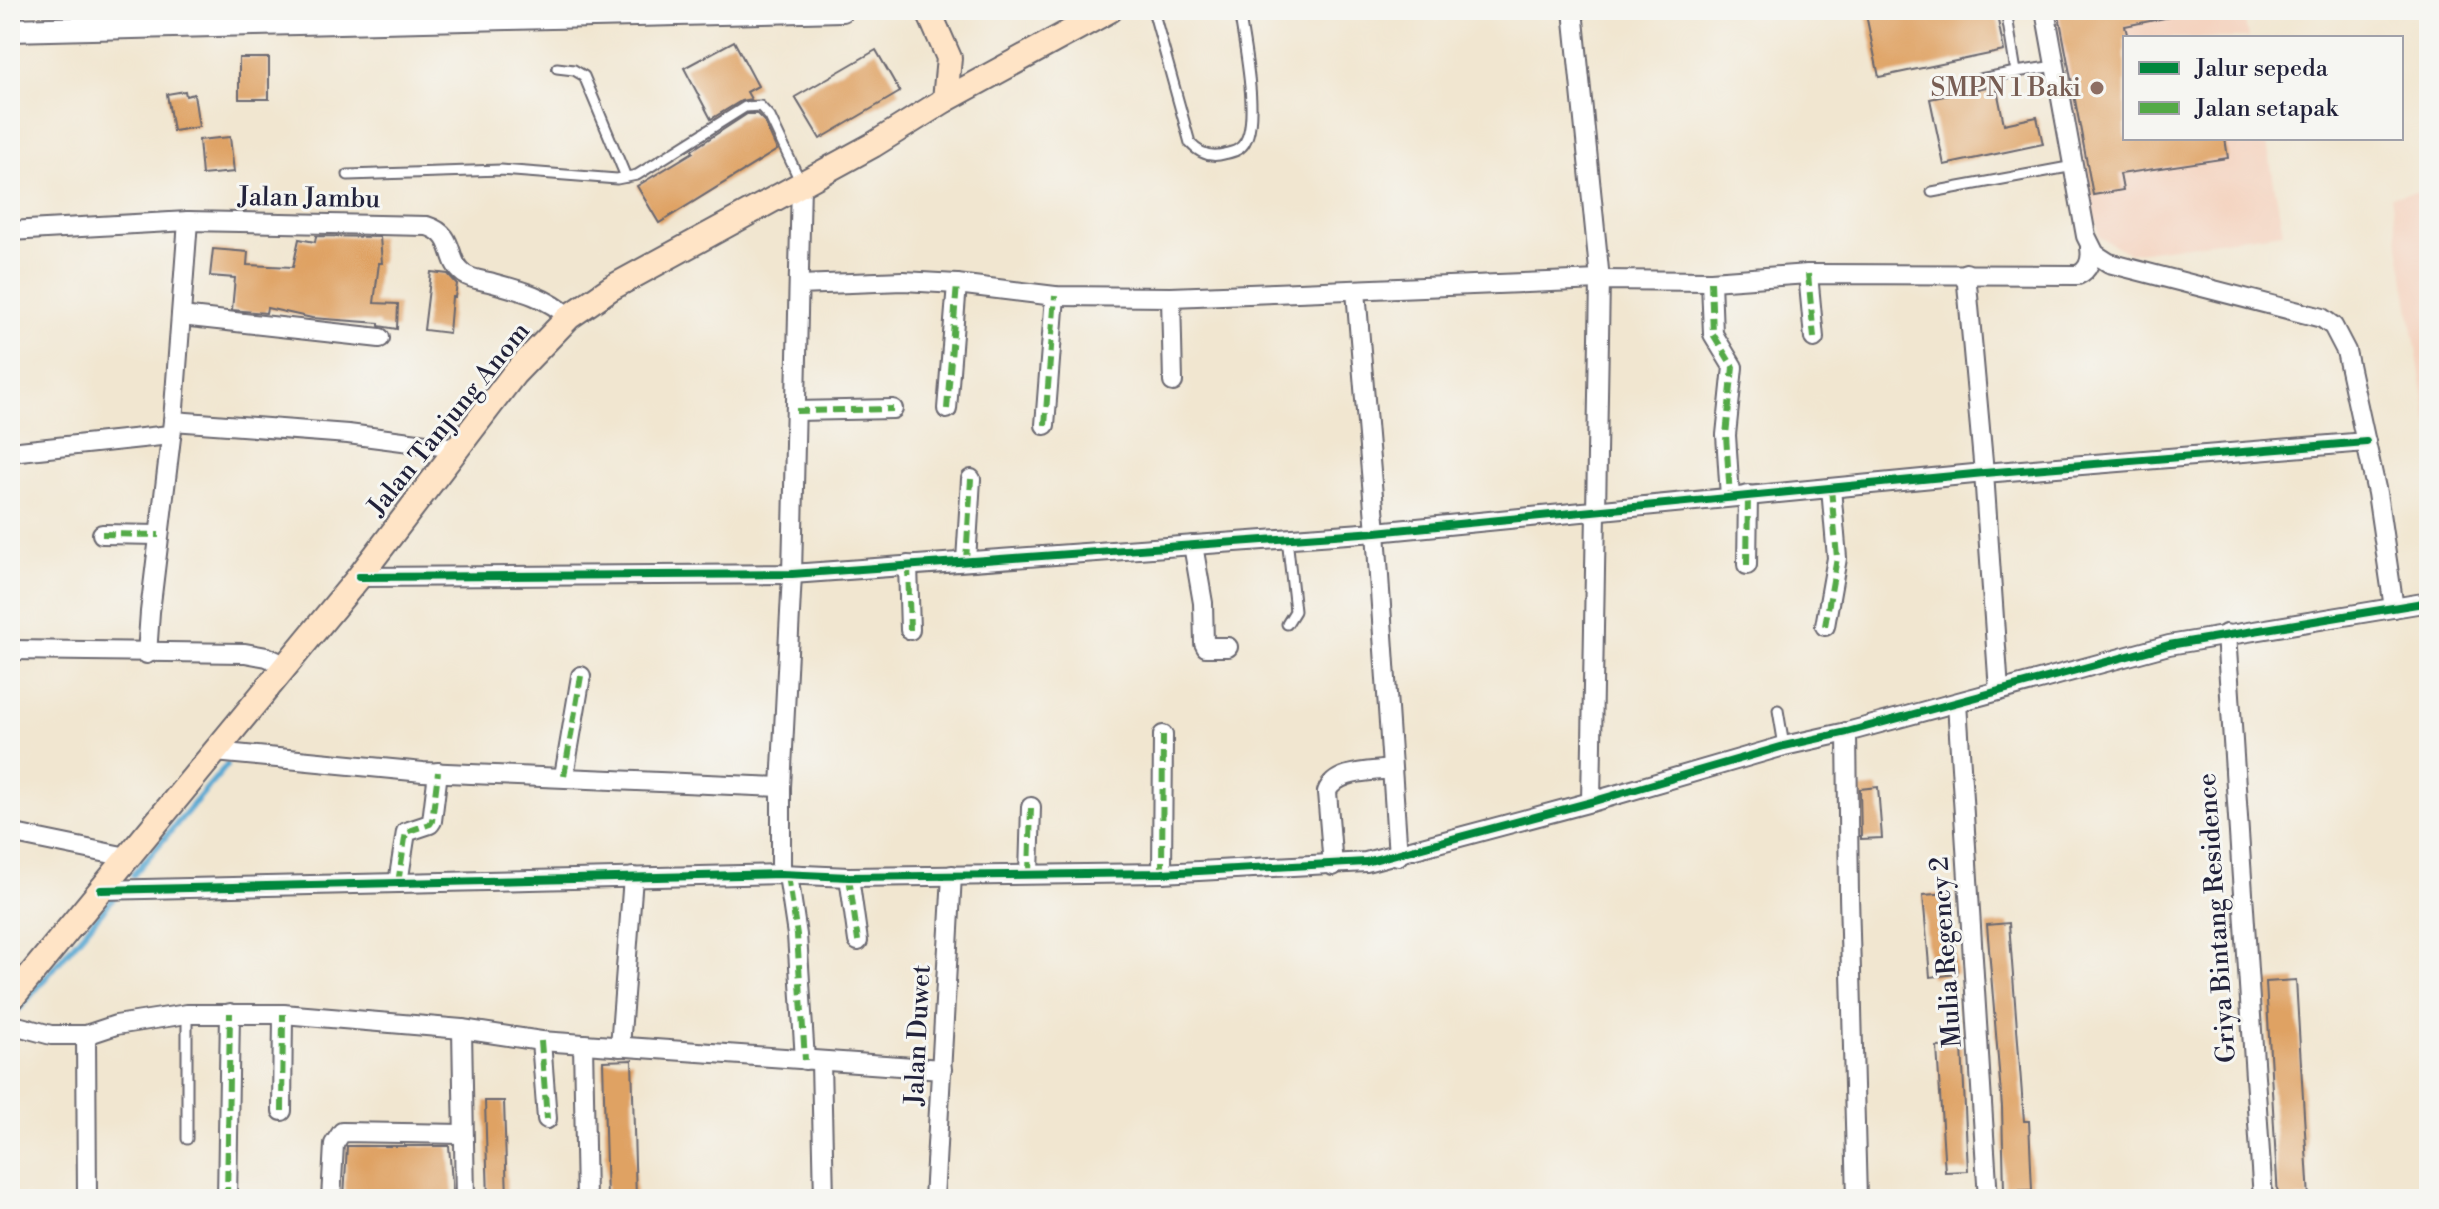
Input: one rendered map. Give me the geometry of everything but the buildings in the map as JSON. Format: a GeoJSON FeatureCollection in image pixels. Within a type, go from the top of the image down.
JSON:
{"type":"FeatureCollection","features":[{"type":"Feature","properties":{"kind":"main road"},"geometry":{"type":"LineString","coordinates":[[928,10],[949,58],[945,100]]}},
{"type":"Feature","properties":{"kind":"main road","name":"Jalan Tanjung Anom"},"geometry":{"type":"LineString","coordinates":[[10,1000],[359,577],[514,374],[569,317],[611,288],[873,145],[945,100],[1110,10]]}},
{"type":"Feature","properties":{"kind":"street"},"geometry":{"type":"LineString","coordinates":[[10,30],[439,14],[842,10]]}},
{"type":"Feature","properties":{"kind":"street"},"geometry":{"type":"LineString","coordinates":[[1573,10],[1600,280],[1591,802]]}},
{"type":"Feature","properties":{"kind":"street"},"geometry":{"type":"LineString","coordinates":[[799,285],[903,281],[1055,296],[1171,297],[1600,280],[1711,281],[1808,274],[2078,275],[2088,267],[2090,248],[2045,10]]}},
{"type":"Feature","properties":{"kind":"street"},"geometry":{"type":"LineString","coordinates":[[801,183],[792,574],[781,787],[785,875],[797,935],[813,1061],[824,1199]]}},
{"type":"Feature","properties":{"kind":"street"},"geometry":{"type":"LineString","coordinates":[[147,654],[172,428],[188,221]]}},
{"type":"Feature","properties":{"kind":"street","name":"Jalan Jambu"},"geometry":{"type":"LineString","coordinates":[[10,231],[188,221],[427,226],[438,230],[446,238],[458,267],[467,276],[537,295],[553,303],[569,317]]}},
{"type":"Feature","properties":{"kind":"street"},"geometry":{"type":"LineString","coordinates":[[2090,248],[2109,263],[2322,318],[2333,326],[2346,351],[2366,442],[2394,608]]}},
{"type":"Feature","properties":{"kind":"street"},"geometry":{"type":"LineString","coordinates":[[1966,273],[1999,691]]}},
{"type":"Feature","properties":{"kind":"street"},"geometry":{"type":"LineString","coordinates":[[1808,274],[1814,338]]}},
{"type":"Feature","properties":{"kind":"street"},"geometry":{"type":"LineString","coordinates":[[1711,281],[1713,334],[1733,367],[1726,435],[1739,496],[1747,565]]}},
{"type":"Feature","properties":{"kind":"street"},"geometry":{"type":"LineString","coordinates":[[947,409],[957,284]]}},
{"type":"Feature","properties":{"kind":"street"},"geometry":{"type":"LineString","coordinates":[[1356,291],[1398,856]]}},
{"type":"Feature","properties":{"kind":"street"},"geometry":{"type":"LineString","coordinates":[[1045,425],[1055,296]]}},
{"type":"Feature","properties":{"kind":"street"},"geometry":{"type":"LineString","coordinates":[[1171,297],[1173,382]]}},
{"type":"Feature","properties":{"kind":"street"},"geometry":{"type":"LineString","coordinates":[[181,316],[380,338]]}},
{"type":"Feature","properties":{"kind":"street"},"geometry":{"type":"LineString","coordinates":[[796,411],[893,409]]}},
{"type":"Feature","properties":{"kind":"street"},"geometry":{"type":"LineString","coordinates":[[10,452],[172,428],[348,434],[457,448]]}},
{"type":"Feature","properties":{"kind":"street"},"geometry":{"type":"LineString","coordinates":[[359,577],[792,574],[1376,532],[1984,473],[2366,442]]}},
{"type":"Feature","properties":{"kind":"street"},"geometry":{"type":"LineString","coordinates":[[966,561],[971,479]]}},
{"type":"Feature","properties":{"kind":"street"},"geometry":{"type":"LineString","coordinates":[[1825,626],[1837,558],[1831,488]]}},
{"type":"Feature","properties":{"kind":"street"},"geometry":{"type":"LineString","coordinates":[[102,534],[159,535]]}},
{"type":"Feature","properties":{"kind":"street"},"geometry":{"type":"LineString","coordinates":[[1193,545],[1203,603],[1204,643],[1206,647],[1228,647]]}},
{"type":"Feature","properties":{"kind":"street"},"geometry":{"type":"LineString","coordinates":[[908,565],[910,630]]}},
{"type":"Feature","properties":{"kind":"street"},"geometry":{"type":"LineString","coordinates":[[101,890],[633,877],[1162,873],[1333,866],[1398,856],[1784,746],[1847,732],[2169,645],[2429,602]]}},
{"type":"Feature","properties":{"kind":"street","name":"Griya Bintang Residence"},"geometry":{"type":"LineString","coordinates":[[2226,634],[2263,1199]]}},
{"type":"Feature","properties":{"kind":"street"},"geometry":{"type":"LineString","coordinates":[[10,650],[245,653],[267,657],[287,666]]}},
{"type":"Feature","properties":{"kind":"street"},"geometry":{"type":"LineString","coordinates":[[564,776],[581,676]]}},
{"type":"Feature","properties":{"kind":"street","name":"Mulia Regency 2"},"geometry":{"type":"LineString","coordinates":[[1957,703],[1988,1199]]}},
{"type":"Feature","properties":{"kind":"street"},"geometry":{"type":"LineString","coordinates":[[1847,732],[1857,1199]]}},
{"type":"Feature","properties":{"kind":"street"},"geometry":{"type":"LineString","coordinates":[[1162,873],[1163,735]]}},
{"type":"Feature","properties":{"kind":"street"},"geometry":{"type":"LineString","coordinates":[[215,752],[438,772],[781,787]]}},
{"type":"Feature","properties":{"kind":"street"},"geometry":{"type":"LineString","coordinates":[[1333,866],[1327,792],[1330,784],[1340,777],[1391,769]]}},
{"type":"Feature","properties":{"kind":"street"},"geometry":{"type":"LineString","coordinates":[[398,883],[406,832],[432,821],[438,772]]}},
{"type":"Feature","properties":{"kind":"street"},"geometry":{"type":"LineString","coordinates":[[1029,874],[1031,807]]}},
{"type":"Feature","properties":{"kind":"street"},"geometry":{"type":"LineString","coordinates":[[10,833],[127,857]]}},
{"type":"Feature","properties":{"kind":"street","name":"Jalan Duwet"},"geometry":{"type":"LineString","coordinates":[[934,1199],[952,875]]}},
{"type":"Feature","properties":{"kind":"street"},"geometry":{"type":"LineString","coordinates":[[620,1047],[633,877]]}},
{"type":"Feature","properties":{"kind":"street"},"geometry":{"type":"LineString","coordinates":[[849,877],[858,941]]}},
{"type":"Feature","properties":{"kind":"street"},"geometry":{"type":"LineString","coordinates":[[227,1199],[230,1013]]}},
{"type":"Feature","properties":{"kind":"street"},"geometry":{"type":"LineString","coordinates":[[10,1024],[51,1035],[86,1035],[116,1025],[187,1014],[283,1014],[462,1029],[541,1041],[942,1069]]}},
{"type":"Feature","properties":{"kind":"street"},"geometry":{"type":"LineString","coordinates":[[282,1111],[283,1014]]}},
{"type":"Feature","properties":{"kind":"street"},"geometry":{"type":"LineString","coordinates":[[462,1029],[465,1199]]}},
{"type":"Feature","properties":{"kind":"street"},"geometry":{"type":"LineString","coordinates":[[86,1035],[87,1199]]}},
{"type":"Feature","properties":{"kind":"street"},"geometry":{"type":"LineString","coordinates":[[541,1041],[547,1119]]}},
{"type":"Feature","properties":{"kind":"street"},"geometry":{"type":"LineString","coordinates":[[583,1044],[586,1199]]}},
{"type":"Feature","properties":{"kind":"street"},"geometry":{"type":"LineString","coordinates":[[331,1199],[334,1144],[342,1132],[463,1134]]}},
{"type":"Feature","properties":{"kind":"lane"},"geometry":{"type":"LineString","coordinates":[[1153,10],[1190,143],[1197,152],[1216,156],[1237,151],[1245,142],[1250,127],[1252,108],[1239,10]]}},
{"type":"Feature","properties":{"kind":"lane"},"geometry":{"type":"LineString","coordinates":[[2006,10],[2016,72]]}},
{"type":"Feature","properties":{"kind":"lane"},"geometry":{"type":"LineString","coordinates":[[1980,79],[2055,66]]}},
{"type":"Feature","properties":{"kind":"lane"},"geometry":{"type":"LineString","coordinates":[[557,68],[574,70],[584,76],[626,177]]}},
{"type":"Feature","properties":{"kind":"lane"},"geometry":{"type":"LineString","coordinates":[[348,175],[501,170],[600,178],[626,177],[637,175],[745,107],[760,106],[775,124],[801,183]]}},
{"type":"Feature","properties":{"kind":"lane"},"geometry":{"type":"LineString","coordinates":[[1932,192],[2074,166]]}},
{"type":"Feature","properties":{"kind":"lane"},"geometry":{"type":"LineString","coordinates":[[1287,538],[1295,611],[1287,624]]}},
{"type":"Feature","properties":{"kind":"lane"},"geometry":{"type":"LineString","coordinates":[[1778,710],[1784,746]]}},
{"type":"Feature","properties":{"kind":"lane"},"geometry":{"type":"LineString","coordinates":[[187,1014],[187,1139]]}},
{"type":"Feature","properties":{"kind":"shaded area","name":"SMPN 1 Baki"},"geometry":{"type":"Polygon","coordinates":[[[2054,10],[2243,10],[2248,36],[2123,36],[2123,140],[2266,140],[2283,232],[2129,253],[2099,237],[2054,10]]]}},
{"type":"Feature","properties":{"kind":"shaded area"},"geometry":{"type":"Polygon","coordinates":[[[2429,190],[2429,429],[2391,196],[2429,190]]]}},
{"type":"Feature","properties":{"kind":"waterway"},"geometry":{"type":"LineString","coordinates":[[133,875],[227,765]]}},
{"type":"Feature","properties":{"kind":"waterway"},"geometry":{"type":"LineString","coordinates":[[20,1008],[115,896]]}},
{"type":"Feature","properties":{"kind":"marked path"},"geometry":{"type":"LineString","coordinates":[[1808,274],[1814,338]]}},
{"type":"Feature","properties":{"kind":"marked path"},"geometry":{"type":"LineString","coordinates":[[1711,281],[1713,334],[1733,367],[1726,435],[1730,497]]}},
{"type":"Feature","properties":{"kind":"marked path"},"geometry":{"type":"LineString","coordinates":[[947,409],[957,284]]}},
{"type":"Feature","properties":{"kind":"marked path"},"geometry":{"type":"LineString","coordinates":[[1045,425],[1055,296]]}},
{"type":"Feature","properties":{"kind":"marked path"},"geometry":{"type":"LineString","coordinates":[[796,411],[893,409]]}},
{"type":"Feature","properties":{"kind":"marked path"},"geometry":{"type":"LineString","coordinates":[[966,561],[971,479]]}},
{"type":"Feature","properties":{"kind":"marked path"},"geometry":{"type":"LineString","coordinates":[[1825,626],[1837,558],[1831,488]]}},
{"type":"Feature","properties":{"kind":"marked path"},"geometry":{"type":"LineString","coordinates":[[1747,565],[1748,495]]}},
{"type":"Feature","properties":{"kind":"marked path"},"geometry":{"type":"LineString","coordinates":[[102,534],[159,535]]}},
{"type":"Feature","properties":{"kind":"marked path"},"geometry":{"type":"LineString","coordinates":[[908,565],[910,630]]}},
{"type":"Feature","properties":{"kind":"marked path"},"geometry":{"type":"LineString","coordinates":[[564,776],[581,676]]}},
{"type":"Feature","properties":{"kind":"marked path"},"geometry":{"type":"LineString","coordinates":[[1162,873],[1163,735]]}},
{"type":"Feature","properties":{"kind":"marked path"},"geometry":{"type":"LineString","coordinates":[[398,883],[406,832],[432,821],[438,772]]}},
{"type":"Feature","properties":{"kind":"marked path"},"geometry":{"type":"LineString","coordinates":[[1029,874],[1031,807]]}},
{"type":"Feature","properties":{"kind":"marked path"},"geometry":{"type":"LineString","coordinates":[[788,875],[797,935],[805,1060]]}},
{"type":"Feature","properties":{"kind":"marked path"},"geometry":{"type":"LineString","coordinates":[[849,877],[858,941]]}},
{"type":"Feature","properties":{"kind":"marked path"},"geometry":{"type":"LineString","coordinates":[[227,1199],[230,1013]]}},
{"type":"Feature","properties":{"kind":"marked path"},"geometry":{"type":"LineString","coordinates":[[282,1111],[283,1014]]}},
{"type":"Feature","properties":{"kind":"marked path"},"geometry":{"type":"LineString","coordinates":[[541,1041],[547,1119]]}},
{"type":"Feature","properties":{"kind":"cycle path"},"geometry":{"type":"LineString","coordinates":[[359,577],[792,574],[1376,532],[1984,473],[2366,442]]}},
{"type":"Feature","properties":{"kind":"cycle path"},"geometry":{"type":"LineString","coordinates":[[101,890],[781,874],[849,877],[1162,873],[1366,862],[1784,746],[1847,732],[2169,645],[2429,602]]}},
{"type":"Feature","properties":{"kind":"place","name":"SMPN 1 Baki"},"geometry":{"type":"Point","coordinates":[2097,88]}}]}
